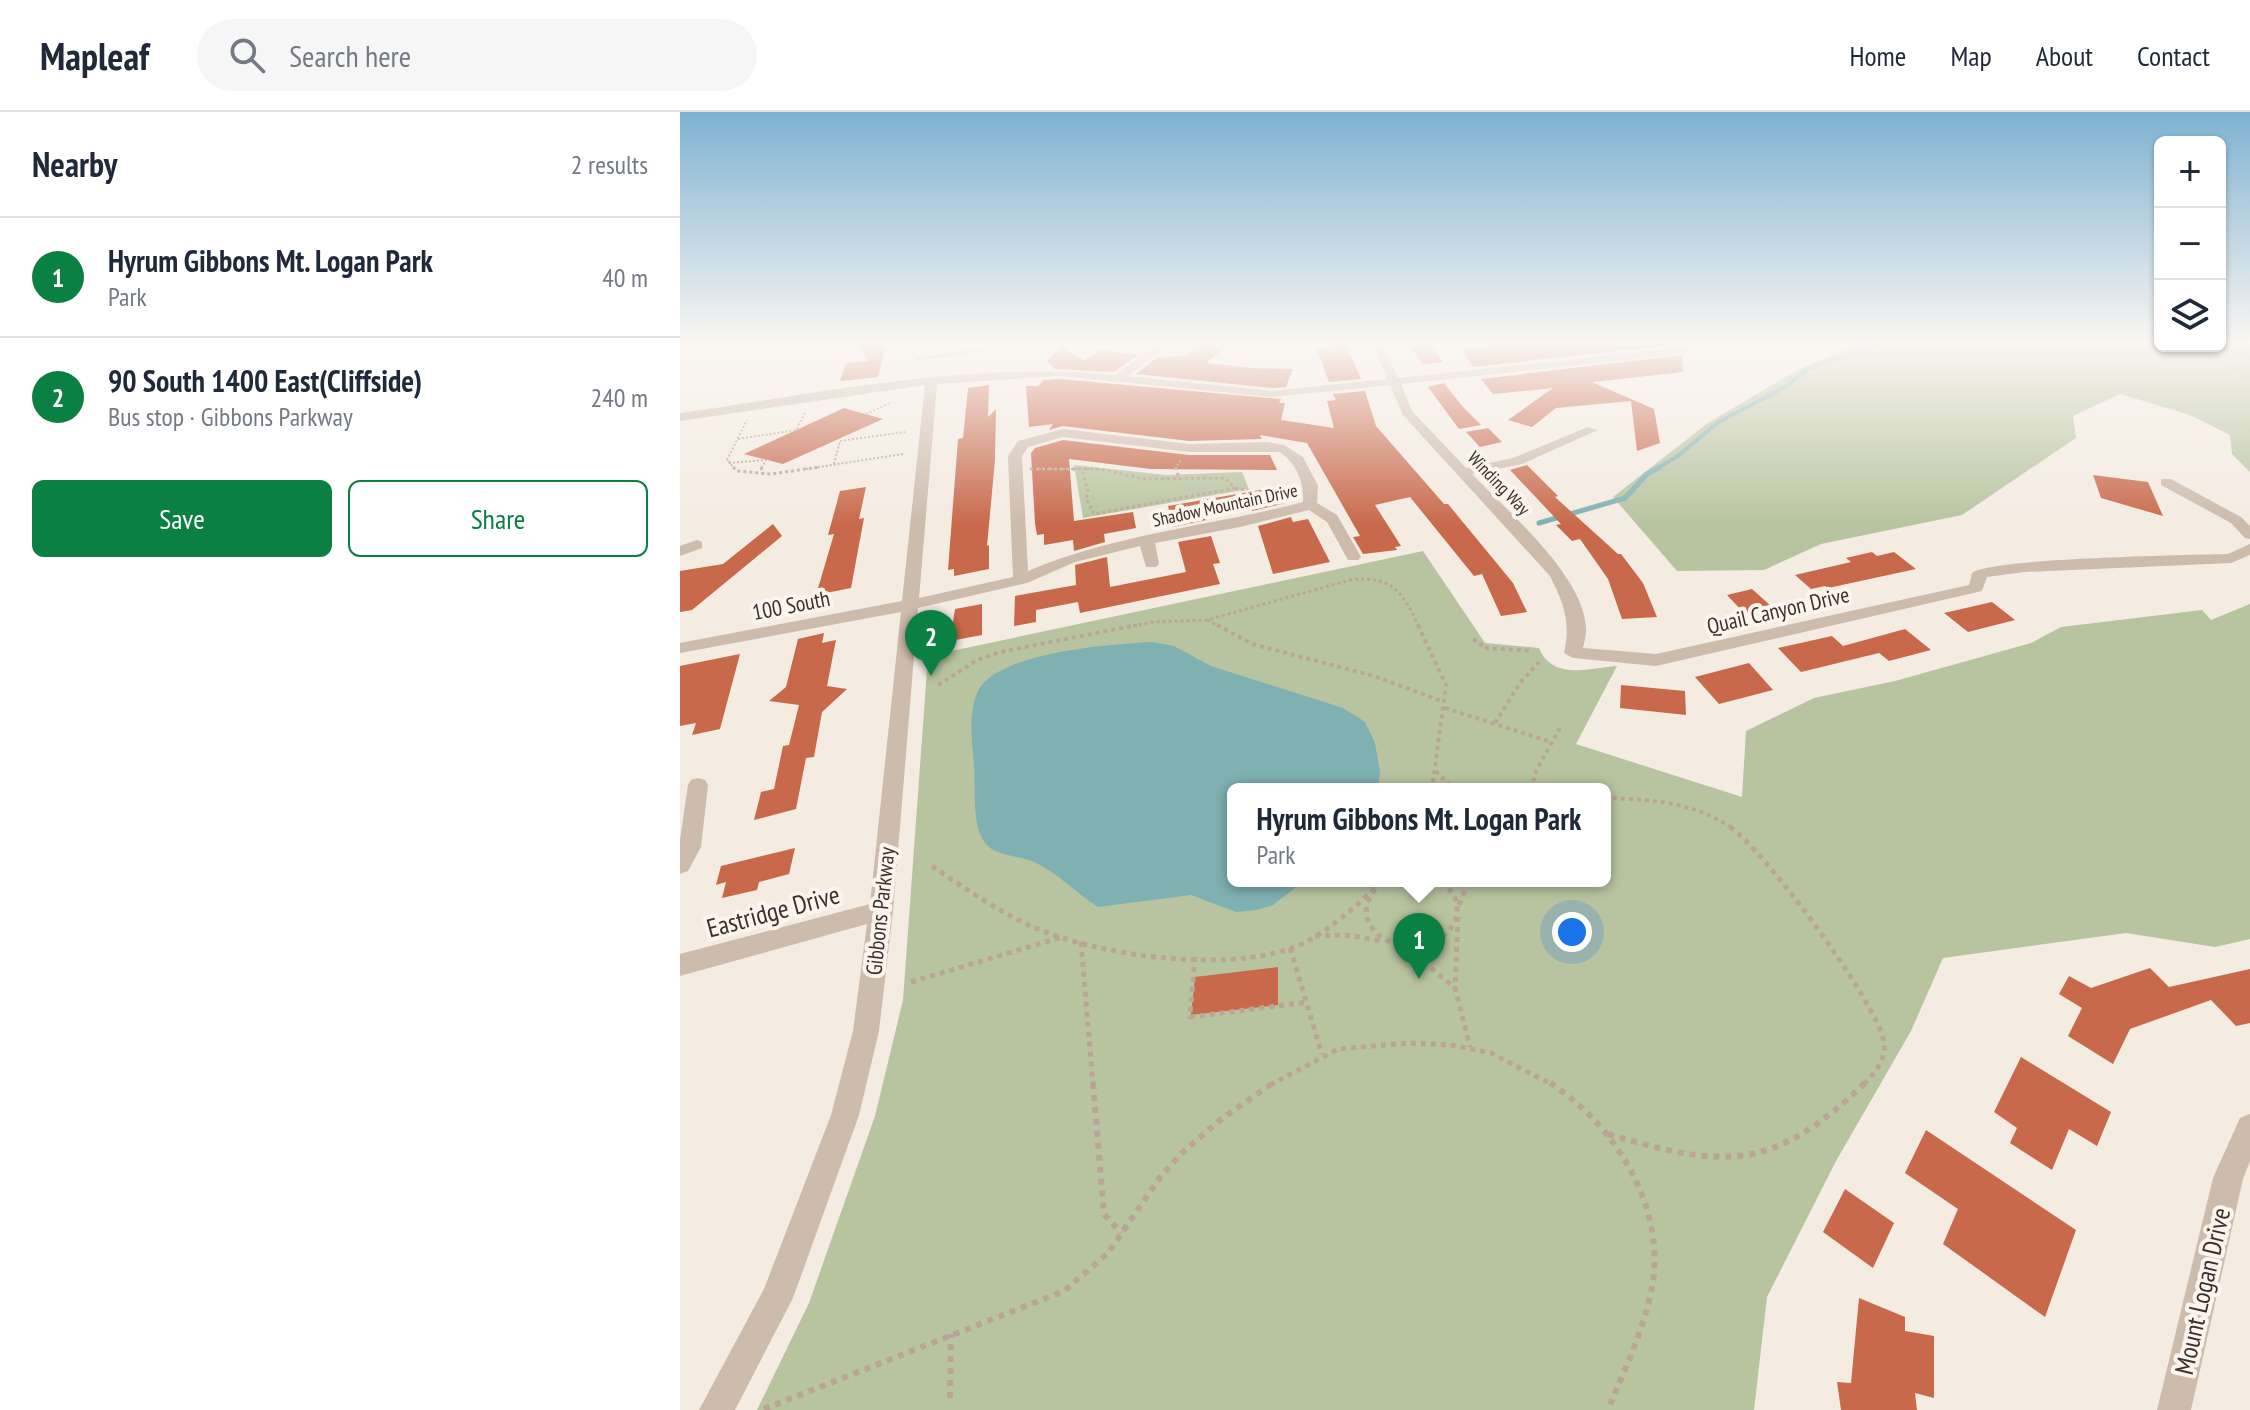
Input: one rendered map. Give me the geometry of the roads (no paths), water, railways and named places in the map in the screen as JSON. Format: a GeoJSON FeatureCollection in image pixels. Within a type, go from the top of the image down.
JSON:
{"type":"FeatureCollection","features":[{"type":"Feature","properties":{"kind":"street"},"geometry":{"type":"LineString","coordinates":[[680,417],[779,404]]}},
{"type":"Feature","properties":{"kind":"street","name":"Gibbons Parkway"},"geometry":{"type":"LineString","coordinates":[[716,1410],[777,1298],[845,1115],[866,1031],[881,911],[929,404]]}},
{"type":"Feature","properties":{"kind":"street","name":"Winding Way"},"geometry":{"type":"LineString","coordinates":[[1404,404],[1407,412],[1557,574],[1574,608],[1578,630],[1573,653]]}},
{"type":"Feature","properties":{"kind":"street"},"geometry":{"type":"LineString","coordinates":[[1464,472],[1517,461],[1592,430]]}},
{"type":"Feature","properties":{"kind":"street","name":"Shadow Mountain Drive"},"geometry":{"type":"LineString","coordinates":[[910,604],[1021,580],[1070,559],[1310,505],[1311,486],[1296,457],[1284,449],[1268,446],[1189,448],[1063,433],[1023,444],[1015,456],[1021,580]]}},
{"type":"Feature","properties":{"kind":"street"},"geometry":{"type":"LineString","coordinates":[[2166,482],[2236,520],[2250,535]]}},
{"type":"Feature","properties":{"kind":"street"},"geometry":{"type":"LineString","coordinates":[[1310,505],[1325,509],[1333,518],[1353,557]]}},
{"type":"Feature","properties":{"kind":"street"},"geometry":{"type":"LineString","coordinates":[[1147,540],[1151,564]]}},
{"type":"Feature","properties":{"kind":"street"},"geometry":{"type":"LineString","coordinates":[[680,551],[697,545]]}},
{"type":"Feature","properties":{"kind":"street","name":"Quail Canyon Drive"},"geometry":{"type":"LineString","coordinates":[[1573,653],[1656,660],[1976,588],[1980,573],[2024,567],[2231,558],[2250,549]]}},
{"type":"Feature","properties":{"kind":"street","name":"100 South"},"geometry":{"type":"LineString","coordinates":[[680,648],[910,604]]}},
{"type":"Feature","properties":{"kind":"street"},"geometry":{"type":"LineString","coordinates":[[680,865],[690,847],[698,785]]}},
{"type":"Feature","properties":{"kind":"street","name":"Eastridge Drive"},"geometry":{"type":"LineString","coordinates":[[680,965],[881,911]]}},
{"type":"Feature","properties":{"kind":"street","name":"Mount Logan Drive"},"geometry":{"type":"LineString","coordinates":[[2174,1410],[2228,1178],[2250,1128]]}},
{"type":"Feature","properties":{"kind":"water"},"geometry":{"type":"Polygon","coordinates":[[[1152,642],[1174,646],[1211,666],[1343,708],[1365,722],[1375,743],[1379,783],[1227,783],[1227,887],[1296,887],[1273,905],[1236,912],[1191,895],[1098,907],[1043,867],[1001,853],[985,843],[978,826],[975,805],[972,719],[977,693],[988,679],[1029,659],[1110,645],[1152,642]]]}},
{"type":"Feature","properties":{"kind":"waterway"},"geometry":{"type":"LineString","coordinates":[[1656,469],[1678,456],[1717,423],[1754,404]]}},
{"type":"Feature","properties":{"kind":"waterway"},"geometry":{"type":"LineString","coordinates":[[1539,523],[1625,498],[1647,474],[1660,467]]}},
{"type":"Feature","properties":{"kind":"place","name":"90 South 1400 East(Cliffside)"},"geometry":{"type":"Point","coordinates":[931,676]}},
{"type":"Feature","properties":{"kind":"place","name":"Hyrum Gibbons Mt. Logan Park"},"geometry":{"type":"Point","coordinates":[1419,979]}}]}
